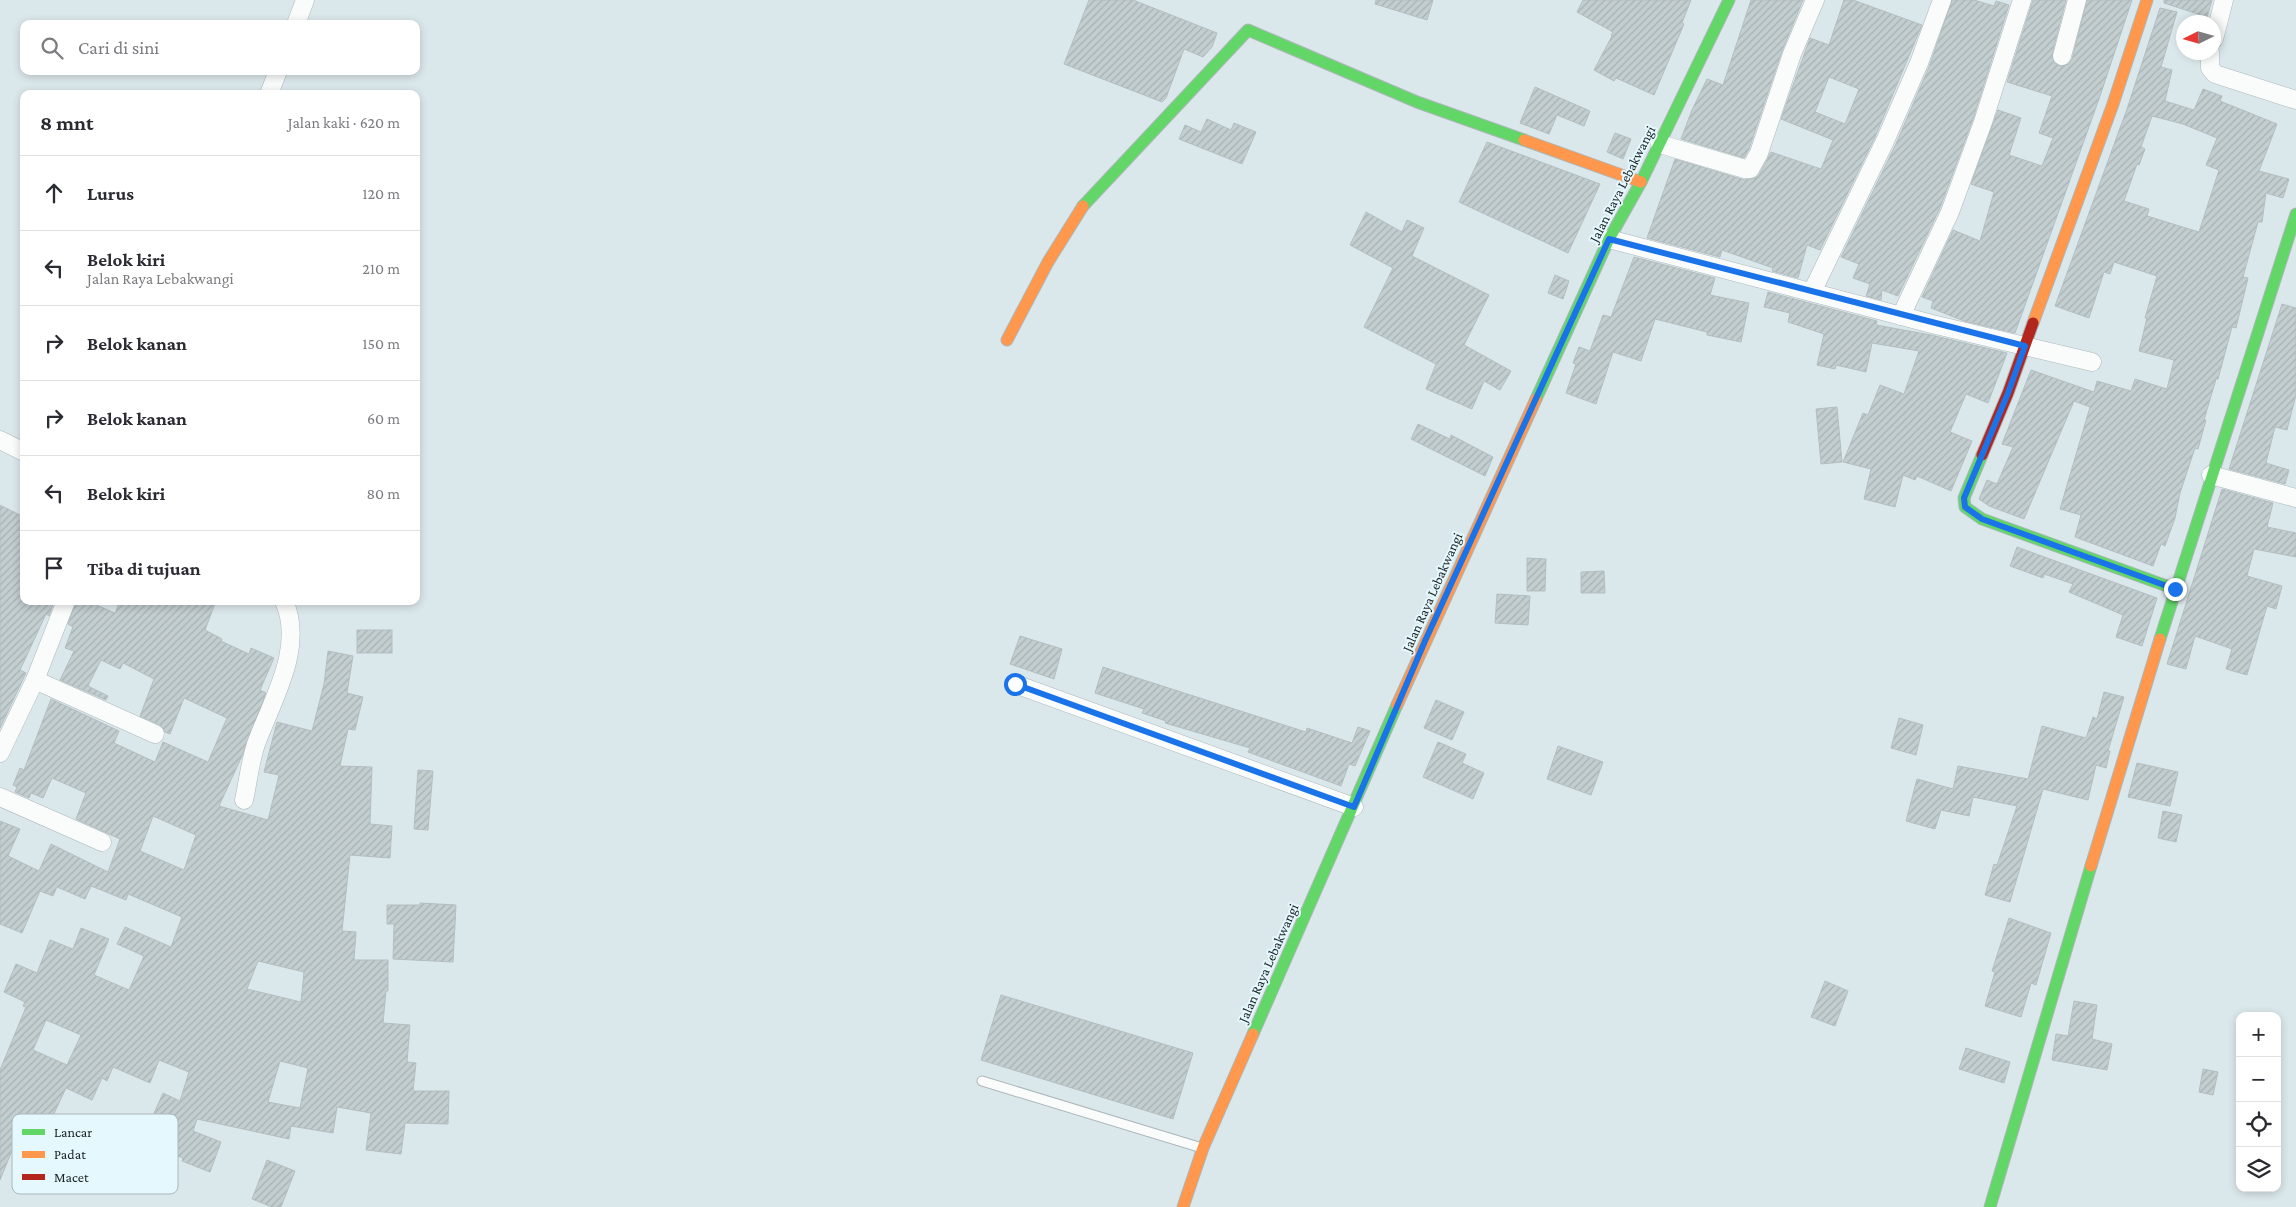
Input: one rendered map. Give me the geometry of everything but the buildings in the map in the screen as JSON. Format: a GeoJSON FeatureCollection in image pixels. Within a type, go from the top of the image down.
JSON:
{"type":"FeatureCollection","features":[{"type":"Feature","properties":{"kind":"street"},"geometry":{"type":"LineString","coordinates":[[298,20],[305,0]]}},
{"type":"Feature","properties":{"kind":"street","name":"Jalan Raya Lebakwangi"},"geometry":{"type":"LineString","coordinates":[[1184,1207],[1203,1148],[1354,807],[1425,641],[1609,239],[1641,182],[1729,0]]}},
{"type":"Feature","properties":{"kind":"street"},"geometry":{"type":"LineString","coordinates":[[1660,144],[1745,170],[1754,166],[1792,54],[1815,0]]}},
{"type":"Feature","properties":{"kind":"street"},"geometry":{"type":"LineString","coordinates":[[1812,292],[1885,141],[1919,63],[1942,0]]}},
{"type":"Feature","properties":{"kind":"street"},"geometry":{"type":"LineString","coordinates":[[1901,316],[1950,212],[1983,122],[2022,0]]}},
{"type":"Feature","properties":{"kind":"street"},"geometry":{"type":"LineString","coordinates":[[2062,56],[2077,0]]}},
{"type":"Feature","properties":{"kind":"street"},"geometry":{"type":"LineString","coordinates":[[2147,0],[2113,104],[2008,393],[1964,498],[1965,507],[1982,519],[2175,589]]}},
{"type":"Feature","properties":{"kind":"street"},"geometry":{"type":"LineString","coordinates":[[2220,15],[2224,0]]}},
{"type":"Feature","properties":{"kind":"street"},"geometry":{"type":"LineString","coordinates":[[1007,340],[1048,262],[1081,208],[1248,30],[1256,31],[1417,102],[1641,182]]}},
{"type":"Feature","properties":{"kind":"street"},"geometry":{"type":"LineString","coordinates":[[2210,60],[2210,68],[2215,74],[2296,100]]}},
{"type":"Feature","properties":{"kind":"street"},"geometry":{"type":"LineString","coordinates":[[271,90],[276,75]]}},
{"type":"Feature","properties":{"kind":"street"},"geometry":{"type":"LineString","coordinates":[[1990,1207],[2054,986],[2175,589],[2296,214]]}},
{"type":"Feature","properties":{"kind":"street"},"geometry":{"type":"LineString","coordinates":[[1609,239],[1901,316],[2092,362]]}},
{"type":"Feature","properties":{"kind":"street"},"geometry":{"type":"LineString","coordinates":[[0,440],[20,450]]}},
{"type":"Feature","properties":{"kind":"street"},"geometry":{"type":"LineString","coordinates":[[2211,475],[2296,498]]}},
{"type":"Feature","properties":{"kind":"street"},"geometry":{"type":"LineString","coordinates":[[0,753],[35,680],[64,605]]}},
{"type":"Feature","properties":{"kind":"street"},"geometry":{"type":"LineString","coordinates":[[244,800],[256,746],[289,663],[290,625],[285,605]]}},
{"type":"Feature","properties":{"kind":"street"},"geometry":{"type":"LineString","coordinates":[[35,680],[154,734]]}},
{"type":"Feature","properties":{"kind":"street"},"geometry":{"type":"LineString","coordinates":[[1015,684],[1354,807]]}},
{"type":"Feature","properties":{"kind":"street"},"geometry":{"type":"LineString","coordinates":[[0,797],[102,842]]}},
{"type":"Feature","properties":{"kind":"lane"},"geometry":{"type":"LineString","coordinates":[[982,1081],[1203,1148]]}},
{"type":"Feature","properties":{"kind":"traffic: fast"},"geometry":{"type":"LineString","coordinates":[[1536,399],[1609,239],[1641,182],[1729,0]]}},
{"type":"Feature","properties":{"kind":"traffic: fast"},"geometry":{"type":"LineString","coordinates":[[1083,206],[1248,30],[1417,102],[1524,140]]}},
{"type":"Feature","properties":{"kind":"traffic: fast"},"geometry":{"type":"LineString","coordinates":[[2160,639],[2296,214]]}},
{"type":"Feature","properties":{"kind":"traffic: fast"},"geometry":{"type":"LineString","coordinates":[[1982,455],[1964,498],[1965,507],[1982,519],[2175,589]]}},
{"type":"Feature","properties":{"kind":"traffic: fast"},"geometry":{"type":"LineString","coordinates":[[1253,1034],[1397,705]]}},
{"type":"Feature","properties":{"kind":"traffic: fast"},"geometry":{"type":"LineString","coordinates":[[1990,1207],[2091,866]]}},
{"type":"Feature","properties":{"kind":"traffic: slow"},"geometry":{"type":"LineString","coordinates":[[2033,323],[2113,104],[2147,0]]}},
{"type":"Feature","properties":{"kind":"traffic: slow"},"geometry":{"type":"LineString","coordinates":[[1524,140],[1641,182]]}},
{"type":"Feature","properties":{"kind":"traffic: slow"},"geometry":{"type":"LineString","coordinates":[[1007,340],[1048,262],[1083,206]]}},
{"type":"Feature","properties":{"kind":"traffic: slow"},"geometry":{"type":"LineString","coordinates":[[1397,705],[1536,399]]}},
{"type":"Feature","properties":{"kind":"traffic: slow"},"geometry":{"type":"LineString","coordinates":[[2091,866],[2160,639]]}},
{"type":"Feature","properties":{"kind":"traffic: slow"},"geometry":{"type":"LineString","coordinates":[[1183,1207],[1203,1148],[1253,1034]]}},
{"type":"Feature","properties":{"kind":"traffic: jam"},"geometry":{"type":"LineString","coordinates":[[1982,455],[2008,393],[2033,323]]}},
{"type":"Feature","properties":{"kind":"route"},"geometry":{"type":"LineString","coordinates":[[1015,684],[1354,807],[1425,641],[1609,239],[1932,324],[2025,346],[2008,393],[1964,498],[1965,507],[1982,519],[2175,589]]}}]}
